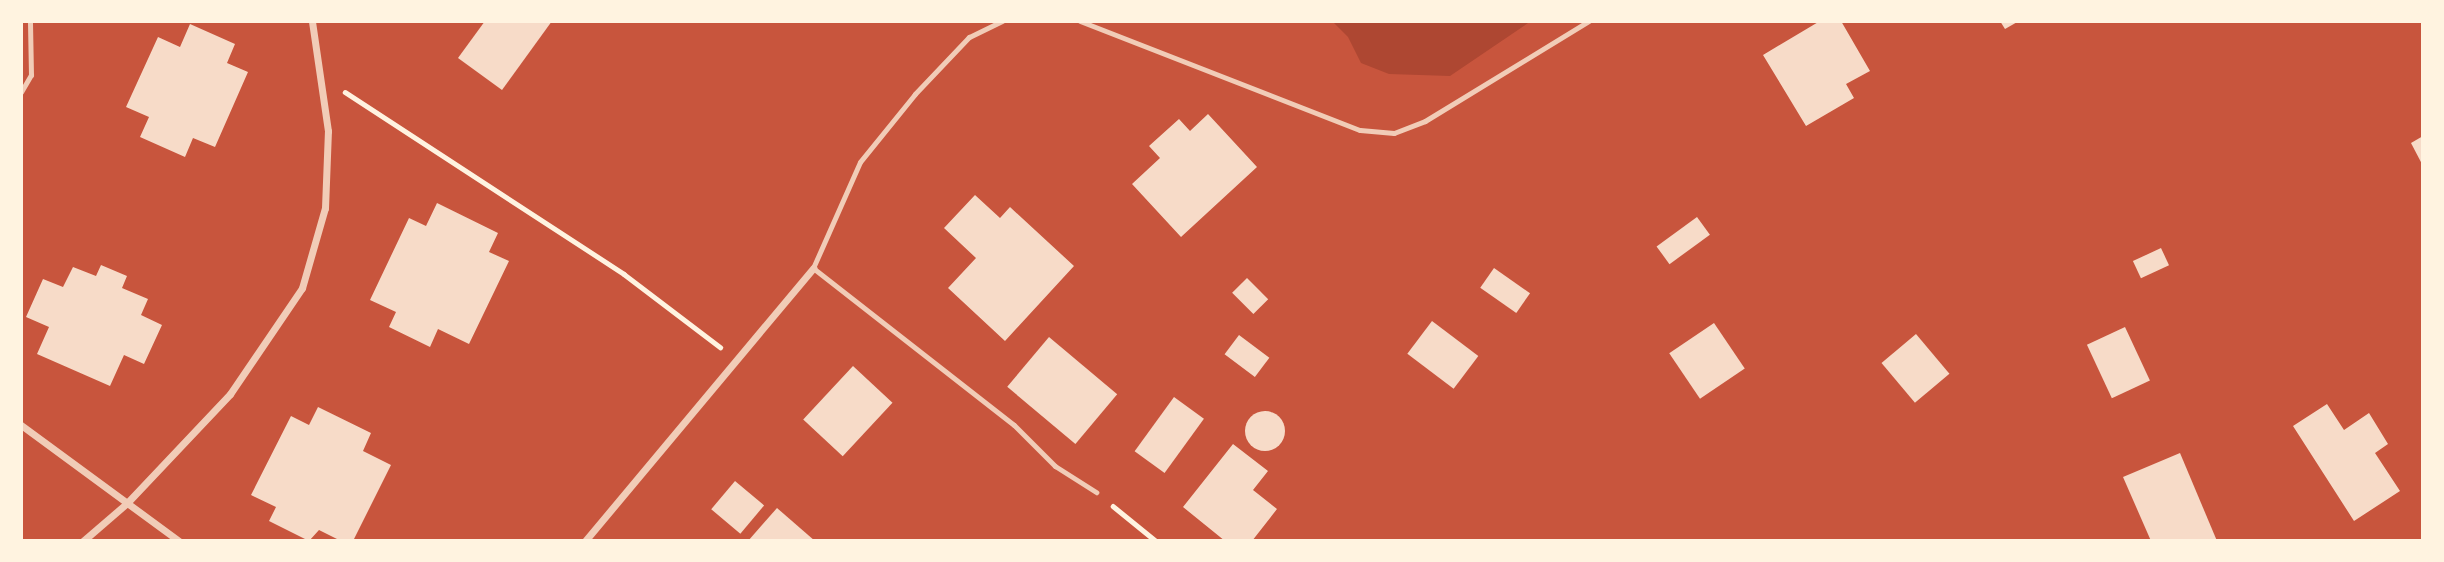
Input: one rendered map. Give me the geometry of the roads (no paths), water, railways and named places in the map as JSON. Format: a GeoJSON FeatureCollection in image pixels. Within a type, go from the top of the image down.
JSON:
{"type":"FeatureCollection","features":[{"type":"Feature","properties":{"kind":"street"},"geometry":{"type":"LineString","coordinates":[[83,541],[127,503],[230,394],[302,288],[325,208],[328,131],[312,21]]}},
{"type":"Feature","properties":{"kind":"street"},"geometry":{"type":"LineString","coordinates":[[585,541],[813,268]]}},
{"type":"Feature","properties":{"kind":"street"},"geometry":{"type":"LineString","coordinates":[[21,425],[179,541]]}},
{"type":"Feature","properties":{"kind":"lane"},"geometry":{"type":"LineString","coordinates":[[21,92],[31,75],[30,21]]}},
{"type":"Feature","properties":{"kind":"lane"},"geometry":{"type":"LineString","coordinates":[[1002,21],[969,37],[915,94],[860,162],[813,268],[1014,425],[1055,466],[1096,492]]}},
{"type":"Feature","properties":{"kind":"lane"},"geometry":{"type":"LineString","coordinates":[[1080,21],[1360,130],[1394,133],[1425,121],[1588,21]]}}]}
